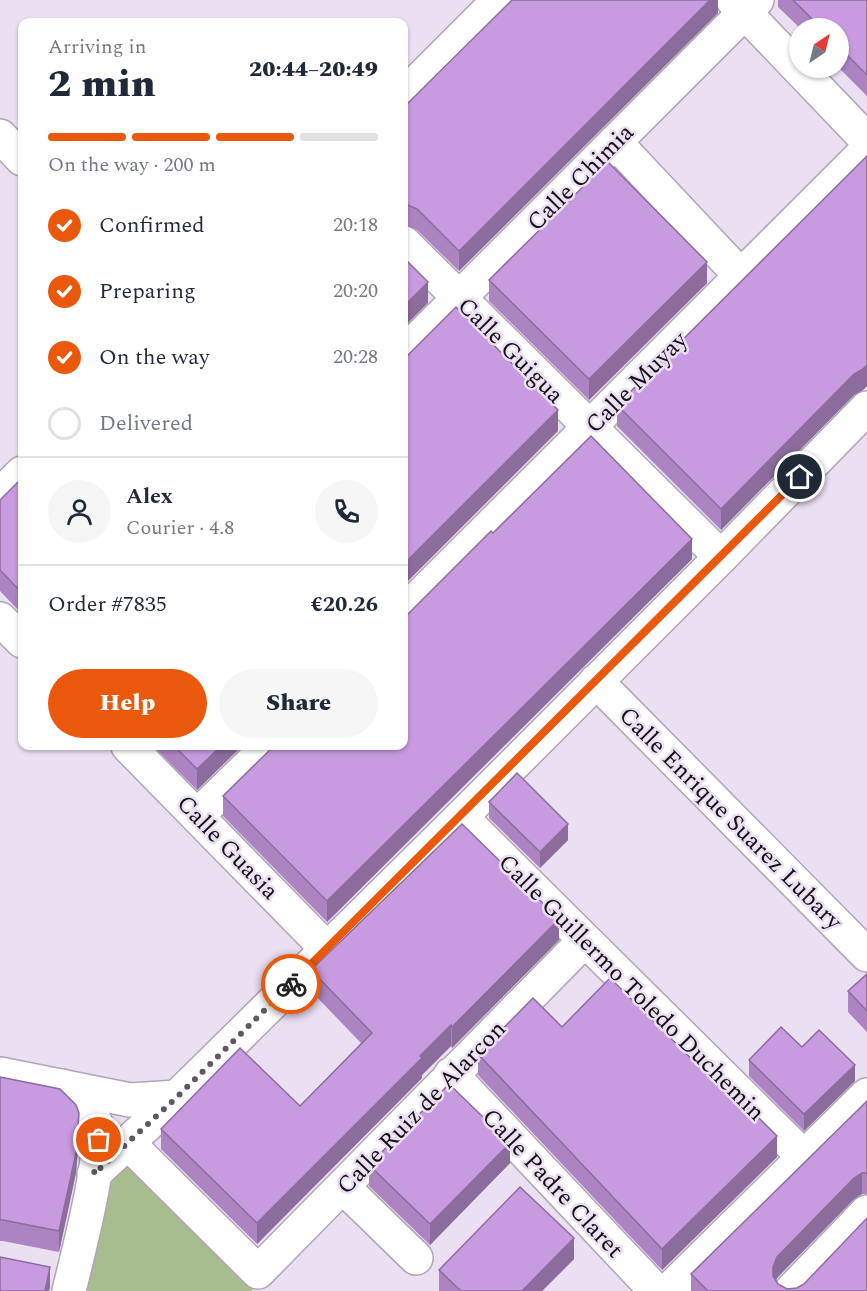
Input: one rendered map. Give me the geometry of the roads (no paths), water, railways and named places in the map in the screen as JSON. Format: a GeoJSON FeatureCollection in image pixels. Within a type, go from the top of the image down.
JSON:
{"type":"FeatureCollection","features":[{"type":"Feature","properties":{"kind":"street"},"geometry":{"type":"LineString","coordinates":[[745,4],[867,140]]}},
{"type":"Feature","properties":{"kind":"street","name":"Calle Chimia"},"geometry":{"type":"LineString","coordinates":[[408,349],[615,142],[745,4]]}},
{"type":"Feature","properties":{"kind":"street"},"geometry":{"type":"LineString","coordinates":[[408,91],[485,5]]}},
{"type":"Feature","properties":{"kind":"street"},"geometry":{"type":"LineString","coordinates":[[0,136],[18,155]]}},
{"type":"Feature","properties":{"kind":"street"},"geometry":{"type":"LineString","coordinates":[[615,142],[741,276]]}},
{"type":"Feature","properties":{"kind":"street","name":"Calle Muyay"},"geometry":{"type":"LineString","coordinates":[[408,608],[867,150]]}},
{"type":"Feature","properties":{"kind":"street","name":"Calle Guigua"},"geometry":{"type":"LineString","coordinates":[[408,247],[721,557]]}},
{"type":"Feature","properties":{"kind":"street"},"geometry":{"type":"LineString","coordinates":[[94,1174],[177,1097],[461,817],[866,412]]}},
{"type":"Feature","properties":{"kind":"street"},"geometry":{"type":"LineString","coordinates":[[0,495],[18,477]]}},
{"type":"Feature","properties":{"kind":"street"},"geometry":{"type":"LineString","coordinates":[[0,619],[18,637]]}},
{"type":"Feature","properties":{"kind":"street","name":"Calle Enrique Suarez Lubary"},"geometry":{"type":"LineString","coordinates":[[596,681],[867,955]]}},
{"type":"Feature","properties":{"kind":"street","name":"Calle Guasia"},"geometry":{"type":"LineString","coordinates":[[132,750],[327,949]]}},
{"type":"Feature","properties":{"kind":"street"},"geometry":{"type":"LineString","coordinates":[[198,816],[264,750]]}},
{"type":"Feature","properties":{"kind":"street","name":"Calle Guillermo Toledo Duchemin"},"geometry":{"type":"LineString","coordinates":[[461,817],[804,1157]]}},
{"type":"Feature","properties":{"kind":"street","name":"Calle Ruiz de Alarcon"},"geometry":{"type":"LineString","coordinates":[[128,1143],[258,1272],[584,941]]}},
{"type":"Feature","properties":{"kind":"street"},"geometry":{"type":"LineString","coordinates":[[0,1074],[130,1100],[177,1097]]}},
{"type":"Feature","properties":{"kind":"street","name":"Calle Padre Claret"},"geometry":{"type":"LineString","coordinates":[[451,1074],[656,1291]]}},
{"type":"Feature","properties":{"kind":"street"},"geometry":{"type":"LineString","coordinates":[[61,1277],[94,1174],[99,1140],[95,1120],[62,1086]]}},
{"type":"Feature","properties":{"kind":"street"},"geometry":{"type":"LineString","coordinates":[[668,1291],[867,1095]]}},
{"type":"Feature","properties":{"kind":"street"},"geometry":{"type":"LineString","coordinates":[[343,1187],[416,1258]]}},
{"type":"Feature","properties":{"kind":"street"},"geometry":{"type":"LineString","coordinates":[[791,1291],[867,1212]]}}]}
